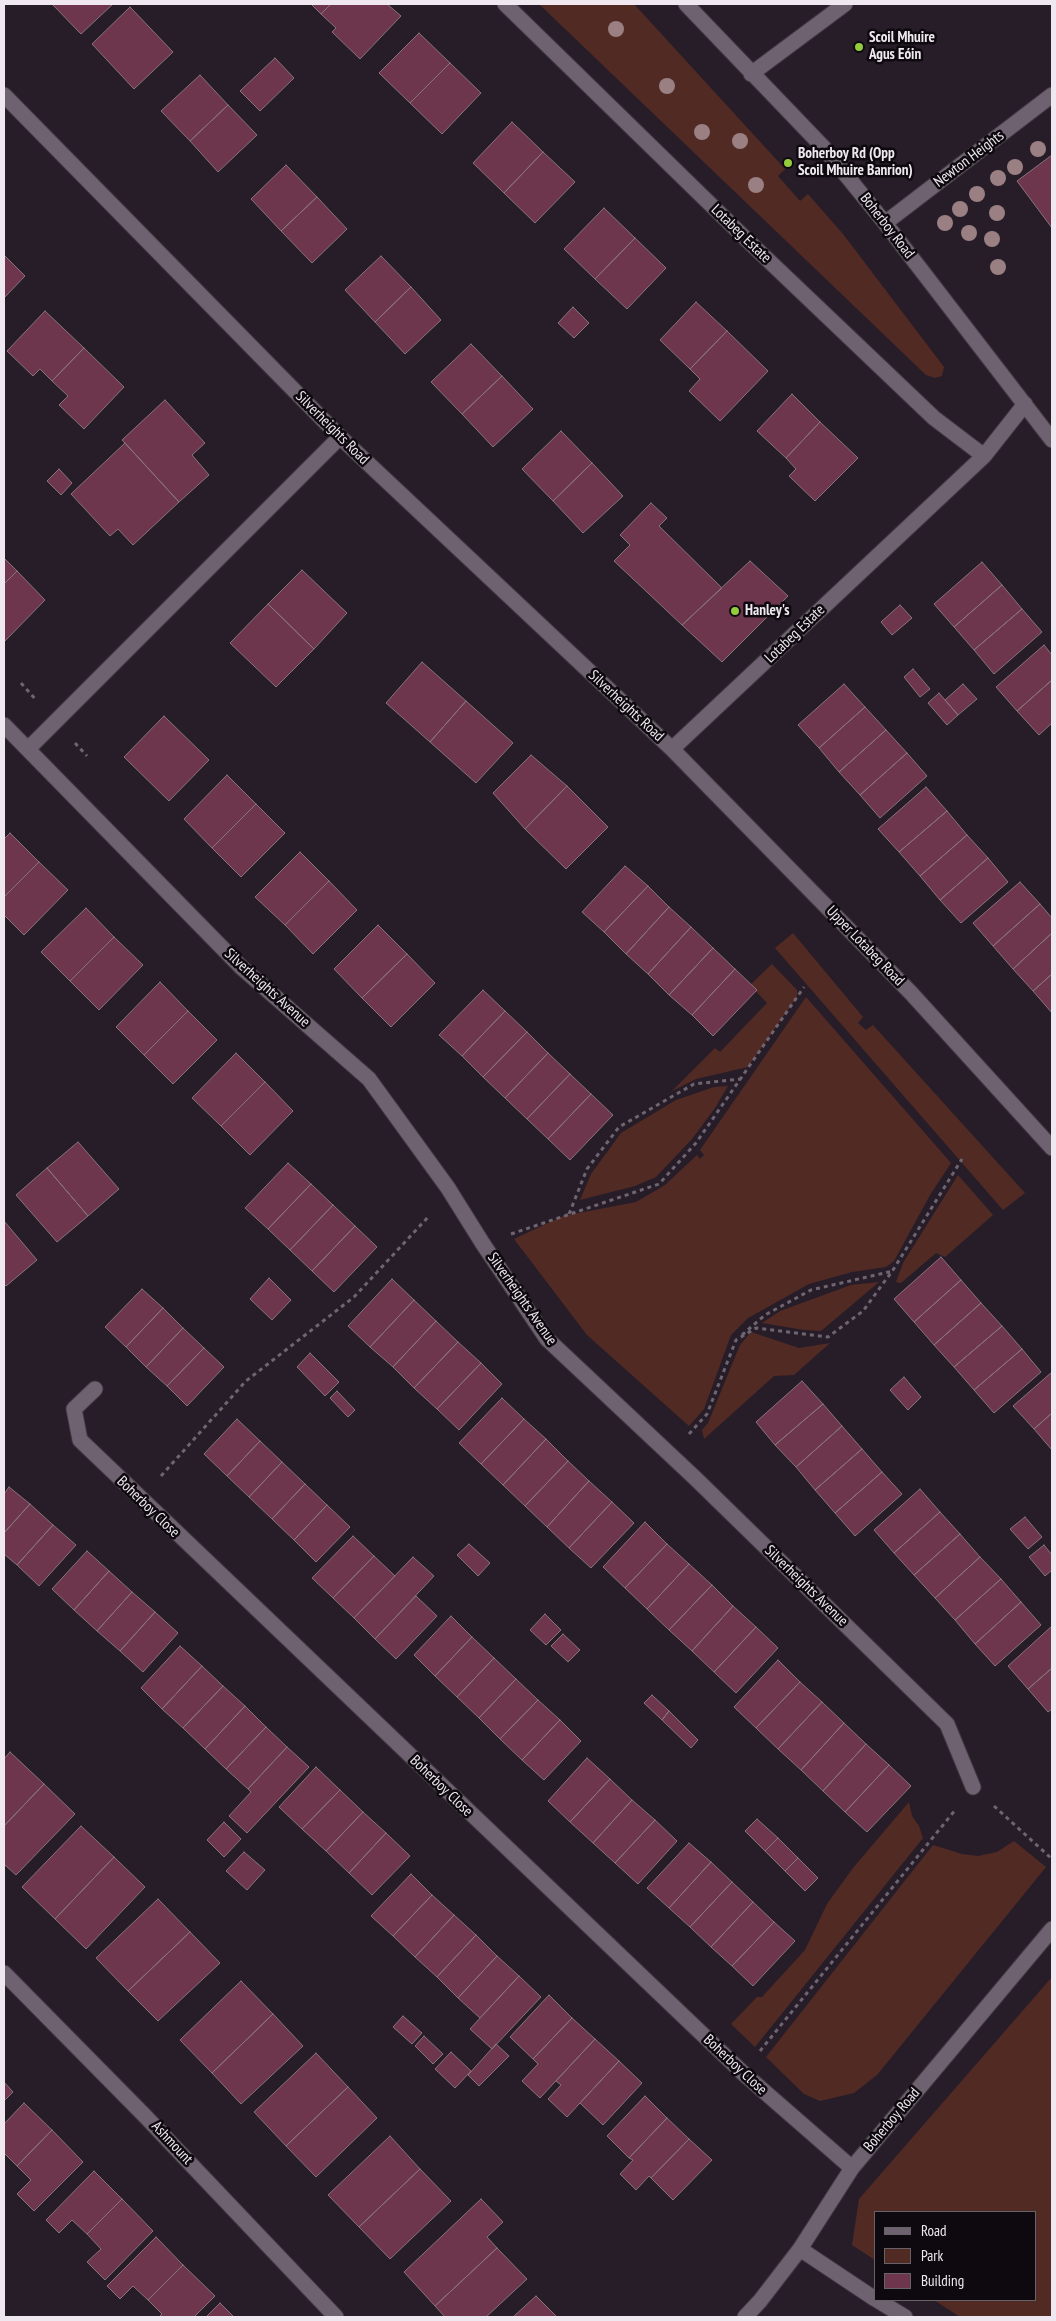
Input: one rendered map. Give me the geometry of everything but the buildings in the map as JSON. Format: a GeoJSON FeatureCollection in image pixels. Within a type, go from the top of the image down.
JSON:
{"type":"FeatureCollection","features":[{"type":"Feature","properties":{"kind":"street","name":"Lotabeg Estate"},"geometry":{"type":"LineString","coordinates":[[505,4],[739,232],[920,404],[984,456]]}},
{"type":"Feature","properties":{"kind":"street","name":"Boherboy Road"},"geometry":{"type":"LineString","coordinates":[[686,4],[751,74],[783,104],[824,148],[885,223],[1052,440]]}},
{"type":"Feature","properties":{"kind":"street"},"geometry":{"type":"LineString","coordinates":[[751,74],[845,4]]}},
{"type":"Feature","properties":{"kind":"street","name":"Silverheights Road"},"geometry":{"type":"LineString","coordinates":[[4,95],[340,437],[672,749]]}},
{"type":"Feature","properties":{"kind":"street","name":"Newton Heights"},"geometry":{"type":"LineString","coordinates":[[885,223],[1052,96]]}},
{"type":"Feature","properties":{"kind":"street","name":"Lotabeg Estate"},"geometry":{"type":"LineString","coordinates":[[672,749],[984,456],[1025,404]]}},
{"type":"Feature","properties":{"kind":"street"},"geometry":{"type":"LineString","coordinates":[[28,749],[340,437]]}},
{"type":"Feature","properties":{"kind":"street","name":"Silverheights Avenue"},"geometry":{"type":"LineString","coordinates":[[4,725],[241,967],[369,1079],[448,1188],[547,1339],[670,1455],[947,1724],[973,1787]]}},
{"type":"Feature","properties":{"kind":"street","name":"Upper Lotabeg Road"},"geometry":{"type":"LineString","coordinates":[[672,749],[911,993],[1052,1148]]}},
{"type":"Feature","properties":{"kind":"street","name":"Boherboy Close"},"geometry":{"type":"LineString","coordinates":[[95,1389],[74,1409],[80,1440],[743,2073],[852,2168]]}},
{"type":"Feature","properties":{"kind":"street","name":"Boherboy Road"},"geometry":{"type":"LineString","coordinates":[[800,2249],[852,2168],[1052,1929]]}},
{"type":"Feature","properties":{"kind":"street","name":"Ashmount"},"geometry":{"type":"LineString","coordinates":[[4,1973],[146,2116],[336,2317]]}},
{"type":"Feature","properties":{"kind":"street"},"geometry":{"type":"LineString","coordinates":[[745,2317],[760,2301],[800,2249],[874,2298]]}},
{"type":"Feature","properties":{"kind":"street"},"geometry":{"type":"LineString","coordinates":[[879,2301],[905,2317]]}},
{"type":"Feature","properties":{"kind":"path"},"geometry":{"type":"LineString","coordinates":[[483,1244],[659,1184],[696,1143],[804,987]]}},
{"type":"Feature","properties":{"kind":"path"},"geometry":{"type":"LineString","coordinates":[[569,1214],[587,1169],[619,1127],[694,1084],[741,1078]]}},
{"type":"Feature","properties":{"kind":"path"},"geometry":{"type":"LineString","coordinates":[[736,1340],[756,1328],[828,1337],[863,1311],[893,1270],[962,1159]]}},
{"type":"Feature","properties":{"kind":"path"},"geometry":{"type":"LineString","coordinates":[[140,1499],[246,1381],[354,1297],[432,1213],[448,1188]]}},
{"type":"Feature","properties":{"kind":"path"},"geometry":{"type":"LineString","coordinates":[[670,1455],[707,1414],[736,1340],[765,1315],[810,1290],[893,1270]]}},
{"type":"Feature","properties":{"kind":"path"},"geometry":{"type":"LineString","coordinates":[[743,2073],[973,1787],[1052,1859]]}},
{"type":"Feature","properties":{"kind":"green space"},"geometry":{"type":"Polygon","coordinates":[[[539,4],[634,4],[785,169],[778,176],[800,201],[808,194],[843,234],[944,367],[942,376],[935,378],[926,375],[539,4]]]}},
{"type":"Feature","properties":{"kind":"green space"},"geometry":{"type":"Polygon","coordinates":[[[793,933],[863,1017],[858,1023],[866,1030],[873,1025],[1025,1193],[1003,1210],[775,948],[793,933]]]}},
{"type":"Feature","properties":{"kind":"green space"},"geometry":{"type":"Polygon","coordinates":[[[772,964],[797,990],[797,997],[748,1067],[696,1079],[672,1091],[715,1048],[720,1052],[767,1003],[750,985],[772,964]]]}},
{"type":"Feature","properties":{"kind":"green space"},"geometry":{"type":"Polygon","coordinates":[[[806,997],[951,1163],[930,1195],[894,1261],[886,1267],[852,1272],[809,1284],[748,1318],[731,1335],[704,1409],[689,1426],[587,1335],[514,1239],[563,1216],[636,1202],[665,1185],[697,1155],[700,1159],[704,1155],[700,1150],[806,997]]]}},
{"type":"Feature","properties":{"kind":"green space"},"geometry":{"type":"Polygon","coordinates":[[[728,1086],[715,1108],[692,1139],[656,1177],[635,1186],[580,1200],[591,1174],[621,1133],[676,1100],[714,1087],[728,1086]]]}},
{"type":"Feature","properties":{"kind":"green space"},"geometry":{"type":"Polygon","coordinates":[[[958,1175],[993,1215],[945,1257],[936,1253],[901,1283],[896,1282],[903,1263],[958,1175]]]}},
{"type":"Feature","properties":{"kind":"green space"},"geometry":{"type":"Polygon","coordinates":[[[879,1282],[821,1331],[762,1323],[780,1311],[851,1285],[879,1282]]]}},
{"type":"Feature","properties":{"kind":"green space"},"geometry":{"type":"Polygon","coordinates":[[[751,1332],[799,1348],[830,1343],[794,1375],[774,1376],[704,1439],[702,1430],[708,1423],[740,1345],[751,1332]]]}},
{"type":"Feature","properties":{"kind":"green space"},"geometry":{"type":"Polygon","coordinates":[[[909,1802],[912,1816],[919,1826],[923,1838],[755,2047],[731,2024],[757,1997],[762,1997],[805,1950],[827,1904],[853,1868],[909,1802]]]}},
{"type":"Feature","properties":{"kind":"green space"},"geometry":{"type":"Polygon","coordinates":[[[1014,1841],[1046,1867],[877,2075],[854,2093],[820,2101],[804,2094],[766,2057],[933,1845],[962,1854],[978,1856],[997,1852],[1014,1841]]]}},
{"type":"Feature","properties":{"kind":"green space"},"geometry":{"type":"Polygon","coordinates":[[[1052,1977],[1052,2317],[960,2317],[936,2301],[1036,2301],[1036,2211],[874,2211],[874,2259],[852,2245],[859,2199],[1052,1977]]]}},
{"type":"Feature","properties":{"kind":"place","name":"Scoil Mhuire Agus Eóin"},"geometry":{"type":"Point","coordinates":[859,47]}},
{"type":"Feature","properties":{"kind":"place","name":"Boherboy Rd (Opp Scoil Mhuire Banrion)"},"geometry":{"type":"Point","coordinates":[788,163]}},
{"type":"Feature","properties":{"kind":"place","name":"Hanley's"},"geometry":{"type":"Point","coordinates":[735,611]}}]}
